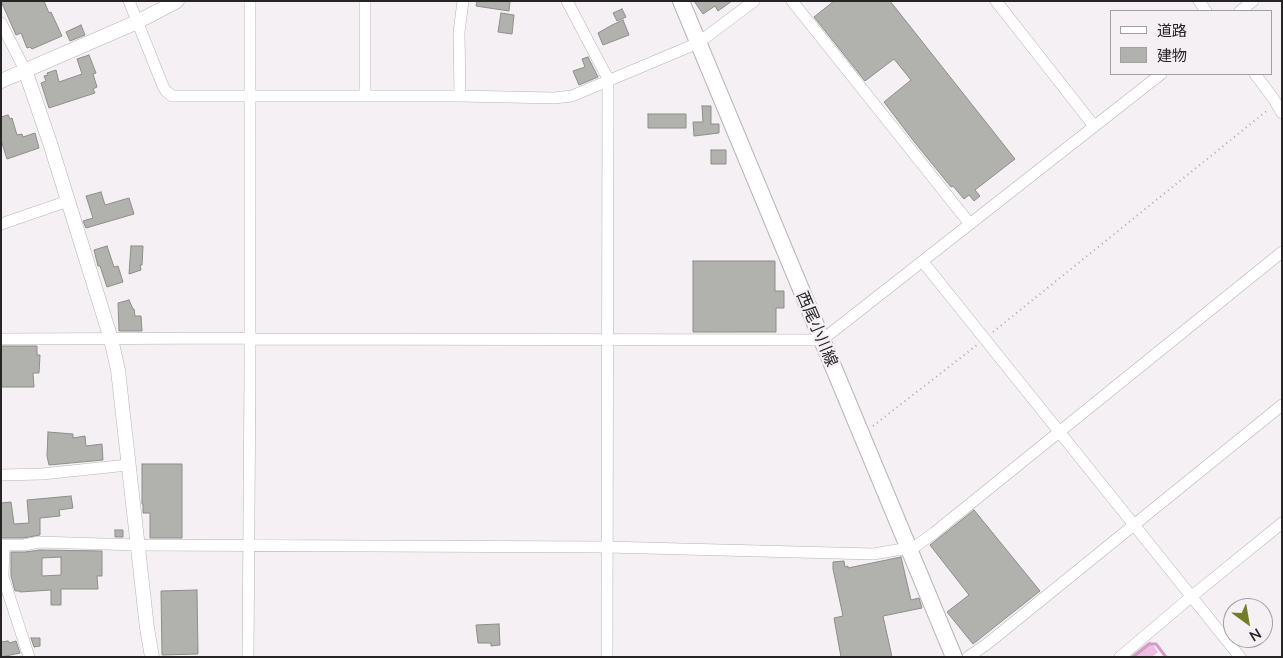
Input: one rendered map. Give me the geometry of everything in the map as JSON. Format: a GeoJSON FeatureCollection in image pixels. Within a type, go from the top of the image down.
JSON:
{"type":"FeatureCollection","features":[{"type":"Feature","properties":{"kind":"main road","name":"西尾小川線"},"geometry":{"type":"LineString","coordinates":[[680,1],[954,657]]}},
{"type":"Feature","properties":{"kind":"street"},"geometry":{"type":"LineString","coordinates":[[129,1],[163,86],[172,96],[564,98],[698,43],[754,1]]}},
{"type":"Feature","properties":{"kind":"street"},"geometry":{"type":"LineString","coordinates":[[1,81],[137,22],[177,1]]}},
{"type":"Feature","properties":{"kind":"street"},"geometry":{"type":"LineString","coordinates":[[248,657],[250,1]]}},
{"type":"Feature","properties":{"kind":"street"},"geometry":{"type":"LineString","coordinates":[[365,1],[365,96]]}},
{"type":"Feature","properties":{"kind":"street"},"geometry":{"type":"LineString","coordinates":[[460,96],[459,32],[463,1]]}},
{"type":"Feature","properties":{"kind":"street"},"geometry":{"type":"LineString","coordinates":[[568,1],[608,81],[607,657]]}},
{"type":"Feature","properties":{"kind":"street"},"geometry":{"type":"LineString","coordinates":[[792,1],[970,224]]}},
{"type":"Feature","properties":{"kind":"street"},"geometry":{"type":"LineString","coordinates":[[996,1],[1094,126]]}},
{"type":"Feature","properties":{"kind":"street"},"geometry":{"type":"LineString","coordinates":[[1241,10],[1252,1]]}},
{"type":"Feature","properties":{"kind":"street"},"geometry":{"type":"LineString","coordinates":[[1,23],[25,70],[111,339],[118,370],[137,545],[152,657]]}},
{"type":"Feature","properties":{"kind":"street"},"geometry":{"type":"LineString","coordinates":[[1,340],[249,338],[265,340],[822,340],[1160,75]]}},
{"type":"Feature","properties":{"kind":"street"},"geometry":{"type":"LineString","coordinates":[[1256,75],[1279,108]]}},
{"type":"Feature","properties":{"kind":"street"},"geometry":{"type":"LineString","coordinates":[[1,224],[68,201]]}},
{"type":"Feature","properties":{"kind":"street"},"geometry":{"type":"LineString","coordinates":[[29,657],[3,577],[3,545],[24,545],[39,542],[137,545],[607,547],[872,554],[916,546],[1282,252]]}},
{"type":"Feature","properties":{"kind":"street"},"geometry":{"type":"LineString","coordinates":[[923,262],[1240,657]]}},
{"type":"Feature","properties":{"kind":"street"},"geometry":{"type":"LineString","coordinates":[[968,657],[987,644],[1282,406]]}},
{"type":"Feature","properties":{"kind":"street"},"geometry":{"type":"LineString","coordinates":[[1,475],[50,474],[128,465]]}},
{"type":"Feature","properties":{"kind":"street"},"geometry":{"type":"LineString","coordinates":[[1120,657],[1282,523]]}},
{"type":"Feature","properties":{"kind":"path"},"geometry":{"type":"LineString","coordinates":[[861,433],[985,339],[1279,108]]}},
{"type":"Feature","properties":{"kind":"shaded area"},"geometry":{"type":"Polygon","coordinates":[[[1150,641],[1158,652],[1152,657],[1130,657],[1150,641]]]}},
{"type":"Feature","properties":{"kind":"building"},"geometry":{"type":"Polygon","coordinates":[[[1,1],[44,1],[62,36],[32,49],[30,47],[27,48],[21,33],[16,35],[1,1]]]}},
{"type":"Feature","properties":{"kind":"building"},"geometry":{"type":"Polygon","coordinates":[[[477,1],[510,1],[509,11],[476,6],[477,1]]]}},
{"type":"Feature","properties":{"kind":"building"},"geometry":{"type":"Polygon","coordinates":[[[694,1],[732,1],[718,11],[715,6],[703,14],[694,1]]]}},
{"type":"Feature","properties":{"kind":"building"},"geometry":{"type":"Polygon","coordinates":[[[834,1],[890,1],[1015,159],[975,190],[980,196],[974,201],[969,195],[964,199],[953,186],[951,187],[884,102],[911,80],[894,59],[865,81],[814,17],[834,1]]]}},
{"type":"Feature","properties":{"kind":"building"},"geometry":{"type":"Polygon","coordinates":[[[622,9],[626,17],[617,21],[613,13],[622,9]]]}},
{"type":"Feature","properties":{"kind":"building"},"geometry":{"type":"Polygon","coordinates":[[[501,13],[514,15],[512,34],[498,32],[501,13]]]}},
{"type":"Feature","properties":{"kind":"building"},"geometry":{"type":"Polygon","coordinates":[[[623,20],[629,35],[603,45],[598,33],[623,20]]]}},
{"type":"Feature","properties":{"kind":"building"},"geometry":{"type":"Polygon","coordinates":[[[81,25],[85,35],[70,41],[66,32],[81,25]]]}},
{"type":"Feature","properties":{"kind":"building"},"geometry":{"type":"Polygon","coordinates":[[[89,55],[96,73],[93,74],[97,87],[93,89],[95,93],[49,108],[41,83],[46,81],[44,76],[56,70],[59,82],[82,74],[77,59],[89,55]]]}},
{"type":"Feature","properties":{"kind":"building"},"geometry":{"type":"Polygon","coordinates":[[[588,57],[598,77],[579,85],[573,71],[585,67],[582,59],[588,57]]]}},
{"type":"Feature","properties":{"kind":"building"},"geometry":{"type":"Polygon","coordinates":[[[702,106],[711,106],[711,124],[719,124],[719,133],[694,136],[693,122],[703,122],[702,106]]]}},
{"type":"Feature","properties":{"kind":"building"},"geometry":{"type":"Polygon","coordinates":[[[648,114],[686,114],[686,128],[648,128],[648,114]]]}},
{"type":"Feature","properties":{"kind":"building"},"geometry":{"type":"Polygon","coordinates":[[[8,115],[10,119],[12,118],[17,135],[22,134],[23,137],[35,133],[39,148],[7,159],[1,140],[1,117],[8,115]]]}},
{"type":"Feature","properties":{"kind":"building"},"geometry":{"type":"Polygon","coordinates":[[[711,150],[726,150],[726,164],[711,164],[711,150]]]}},
{"type":"Feature","properties":{"kind":"building"},"geometry":{"type":"Polygon","coordinates":[[[101,192],[105,205],[129,198],[134,214],[86,228],[83,221],[93,218],[86,196],[101,192]]]}},
{"type":"Feature","properties":{"kind":"building"},"geometry":{"type":"Polygon","coordinates":[[[107,246],[114,267],[118,266],[123,282],[107,287],[100,266],[98,266],[94,250],[107,246]]]}},
{"type":"Feature","properties":{"kind":"building"},"geometry":{"type":"Polygon","coordinates":[[[131,246],[143,246],[142,265],[140,265],[141,270],[129,274],[131,246]]]}},
{"type":"Feature","properties":{"kind":"building"},"geometry":{"type":"Polygon","coordinates":[[[693,261],[775,261],[775,291],[784,291],[784,308],[776,308],[776,332],[693,332],[693,261]]]}},
{"type":"Feature","properties":{"kind":"building"},"geometry":{"type":"Polygon","coordinates":[[[129,300],[134,309],[135,316],[141,316],[142,331],[119,331],[118,303],[129,300]]]}},
{"type":"Feature","properties":{"kind":"building"},"geometry":{"type":"Polygon","coordinates":[[[1,346],[37,346],[37,355],[40,355],[39,373],[33,373],[34,387],[1,387],[1,346]]]}},
{"type":"Feature","properties":{"kind":"building"},"geometry":{"type":"Polygon","coordinates":[[[48,432],[73,434],[73,438],[85,436],[86,446],[102,444],[103,460],[49,465],[47,456],[48,432]]]}},
{"type":"Feature","properties":{"kind":"building"},"geometry":{"type":"Polygon","coordinates":[[[142,464],[182,464],[182,538],[150,538],[150,513],[143,513],[142,504],[142,464]]]}},
{"type":"Feature","properties":{"kind":"building"},"geometry":{"type":"Polygon","coordinates":[[[71,496],[73,508],[59,510],[60,516],[40,518],[40,535],[23,538],[1,538],[1,503],[11,502],[14,524],[29,523],[27,500],[71,496]]]}},
{"type":"Feature","properties":{"kind":"building"},"geometry":{"type":"Polygon","coordinates":[[[974,510],[1040,591],[973,644],[947,612],[969,595],[930,545],[974,510]]]}},
{"type":"Feature","properties":{"kind":"building"},"geometry":{"type":"Polygon","coordinates":[[[115,530],[123,530],[123,537],[115,537],[115,530]]]}},
{"type":"Feature","properties":{"kind":"building"},"geometry":{"type":"Polygon","coordinates":[[[40,550],[102,551],[102,576],[97,576],[98,589],[61,589],[61,605],[51,605],[51,590],[15,591],[11,576],[11,552],[40,550]],[[61,557],[42,558],[42,576],[61,575],[61,557]]]}},
{"type":"Feature","properties":{"kind":"building"},"geometry":{"type":"Polygon","coordinates":[[[901,557],[911,600],[919,598],[922,608],[883,616],[892,657],[841,657],[834,618],[843,616],[833,562],[844,561],[845,567],[848,566],[848,568],[901,557]]]}},
{"type":"Feature","properties":{"kind":"building"},"geometry":{"type":"Polygon","coordinates":[[[197,590],[198,654],[162,655],[161,591],[197,590]]]}},
{"type":"Feature","properties":{"kind":"building"},"geometry":{"type":"Polygon","coordinates":[[[499,624],[500,645],[491,646],[491,643],[478,643],[476,625],[499,624]]]}},
{"type":"Feature","properties":{"kind":"building"},"geometry":{"type":"Polygon","coordinates":[[[31,638],[40,638],[40,646],[34,647],[31,638]]]}},
{"type":"Feature","properties":{"kind":"building"},"geometry":{"type":"Polygon","coordinates":[[[8,641],[9,643],[16,641],[20,653],[1,657],[1,642],[8,641]]]}},
{"type":"Feature","properties":{"kind":"waterway"},"geometry":{"type":"LineString","coordinates":[[1133,657],[1149,644],[1156,644],[1166,657]]}}]}
